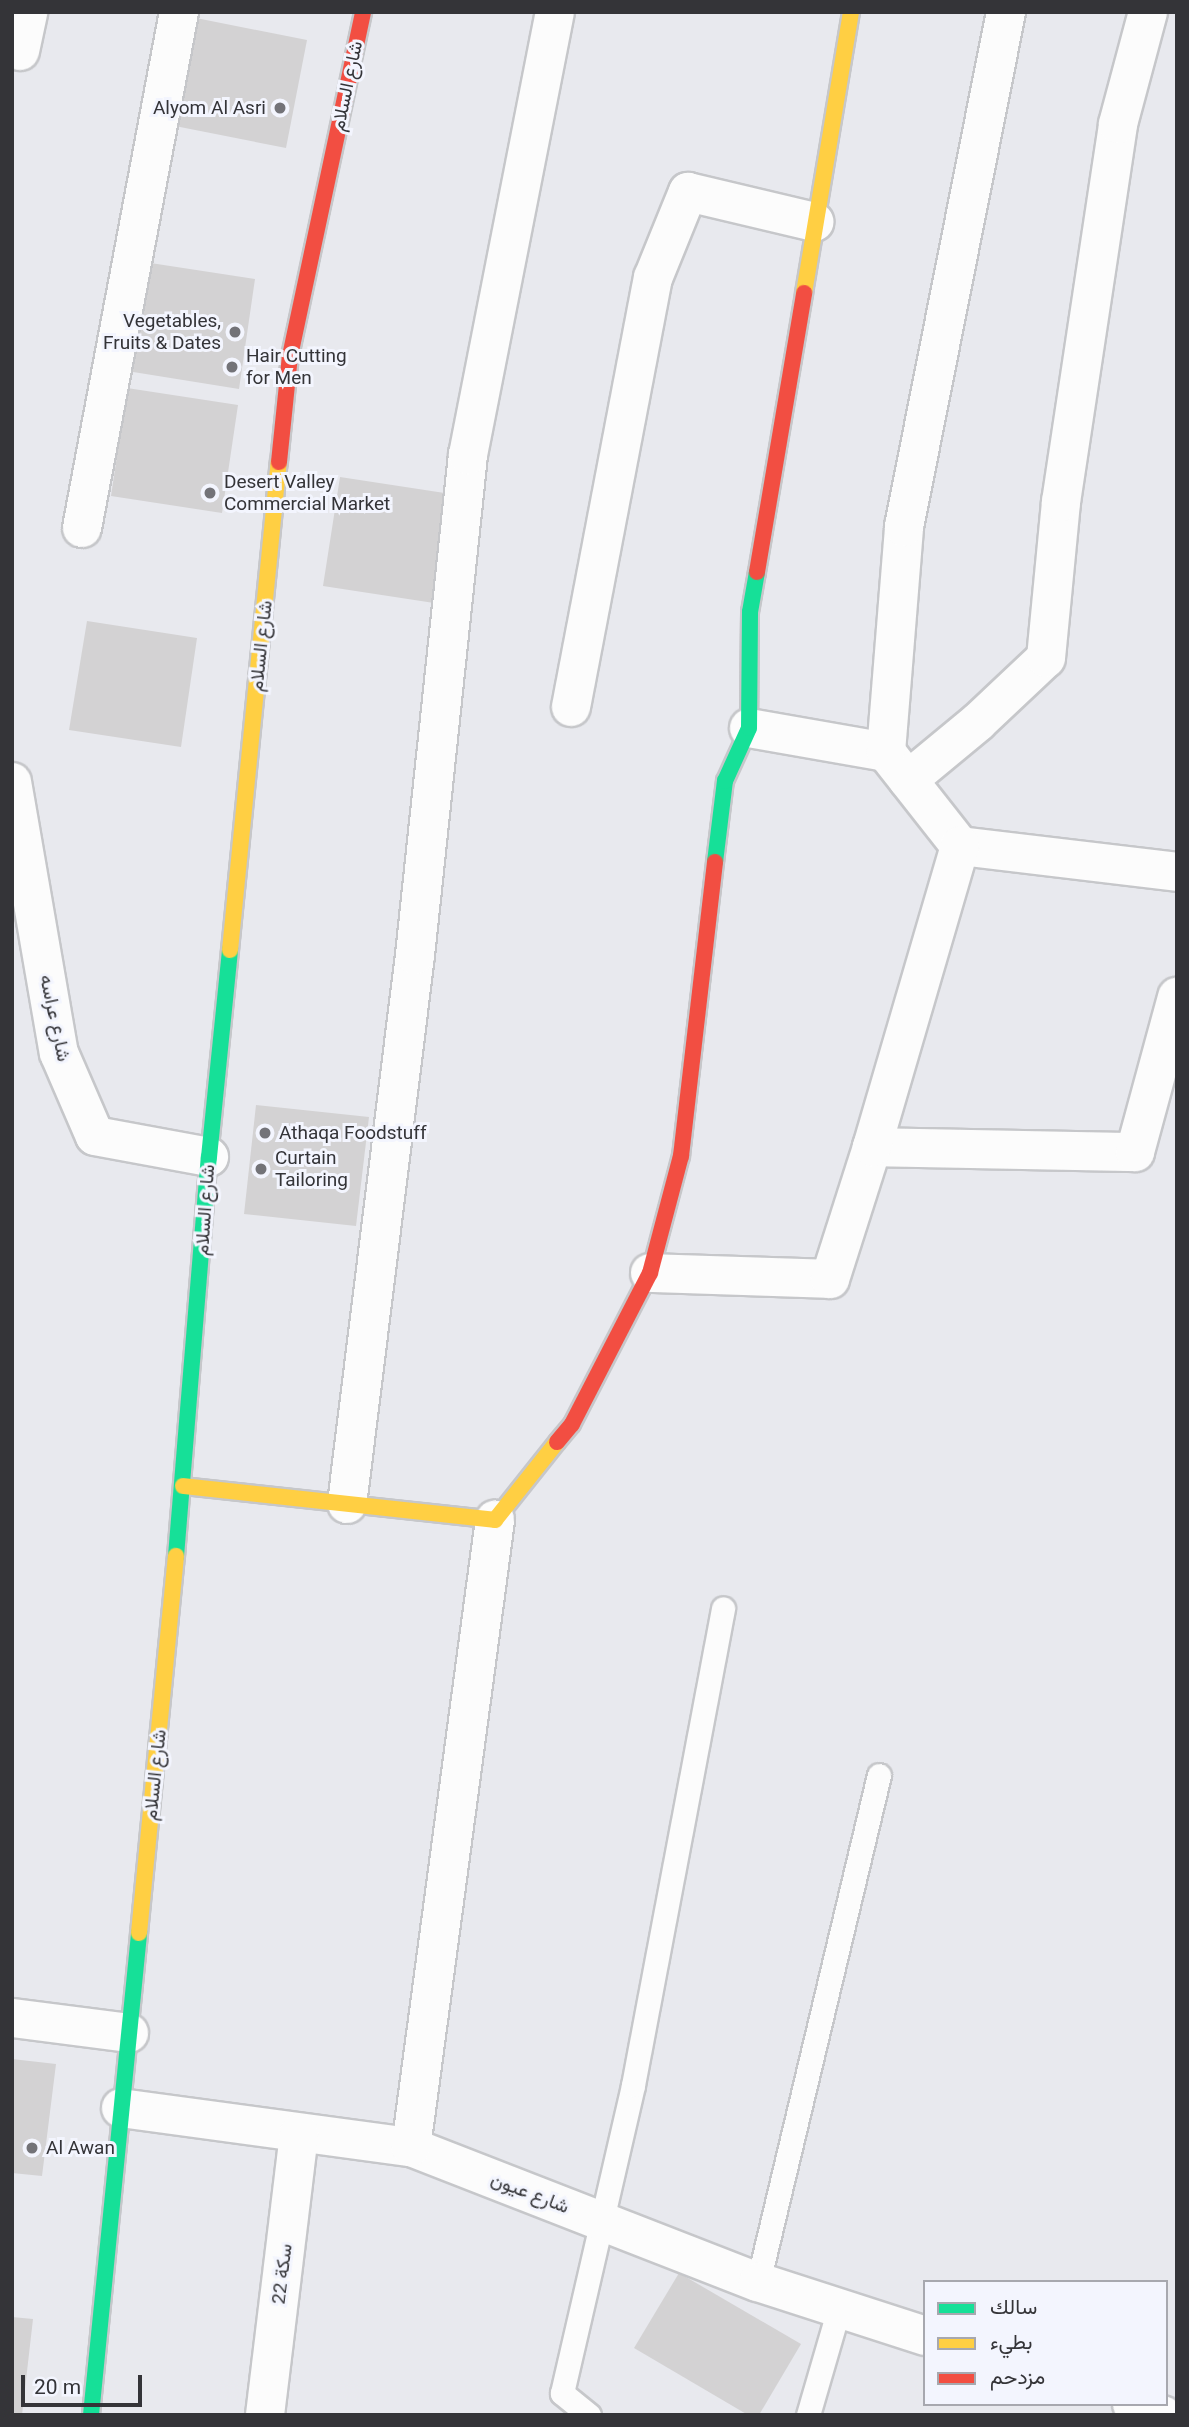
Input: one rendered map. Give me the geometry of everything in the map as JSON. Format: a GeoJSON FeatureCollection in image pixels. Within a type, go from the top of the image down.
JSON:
{"type":"FeatureCollection","features":[{"type":"Feature","properties":{"kind":"street"},"geometry":{"type":"LineString","coordinates":[[20,51],[28,12]]}},
{"type":"Feature","properties":{"kind":"street"},"geometry":{"type":"LineString","coordinates":[[82,528],[179,12]]}},
{"type":"Feature","properties":{"kind":"street","name":"شارع السلام"},"geometry":{"type":"LineString","coordinates":[[90,2415],[183,1486],[209,1157],[290,356],[363,12]]}},
{"type":"Feature","properties":{"kind":"street"},"geometry":{"type":"LineString","coordinates":[[347,1504],[415,955],[468,455],[555,12]]}},
{"type":"Feature","properties":{"kind":"street"},"geometry":{"type":"LineString","coordinates":[[411,2147],[495,1520],[572,1424],[650,1273],[681,1156],[725,781],[749,728],[750,612],[851,12]]}},
{"type":"Feature","properties":{"kind":"street"},"geometry":{"type":"LineString","coordinates":[[897,766],[904,527],[1006,12]]}},
{"type":"Feature","properties":{"kind":"street"},"geometry":{"type":"LineString","coordinates":[[897,766],[978,722],[1046,658],[1061,502],[1118,124],[1147,12]]}},
{"type":"Feature","properties":{"kind":"street"},"geometry":{"type":"LineString","coordinates":[[571,707],[653,278],[688,192],[815,222]]}},
{"type":"Feature","properties":{"kind":"street"},"geometry":{"type":"LineString","coordinates":[[749,728],[897,766],[960,846],[1177,872]]}},
{"type":"Feature","properties":{"kind":"street","name":"شارع عراسه"},"geometry":{"type":"LineString","coordinates":[[12,782],[59,1053],[96,1136],[209,1157]]}},
{"type":"Feature","properties":{"kind":"street"},"geometry":{"type":"LineString","coordinates":[[650,1273],[830,1279],[873,1147],[960,846]]}},
{"type":"Feature","properties":{"kind":"street"},"geometry":{"type":"LineString","coordinates":[[873,1147],[1135,1152],[1177,998]]}},
{"type":"Feature","properties":{"kind":"street"},"geometry":{"type":"LineString","coordinates":[[183,1486],[495,1520]]}},
{"type":"Feature","properties":{"kind":"street"},"geometry":{"type":"LineString","coordinates":[[12,2018],[129,2033]]}},
{"type":"Feature","properties":{"kind":"street","name":"شارع عيون"},"geometry":{"type":"LineString","coordinates":[[121,2108],[411,2147],[758,2282],[923,2335]]}},
{"type":"Feature","properties":{"kind":"street","name":"سكة 22"},"geometry":{"type":"LineString","coordinates":[[265,2415],[299,2133]]}},
{"type":"Feature","properties":{"kind":"street"},"geometry":{"type":"LineString","coordinates":[[1138,2406],[1163,2415]]}},
{"type":"Feature","properties":{"kind":"lane"},"geometry":{"type":"LineString","coordinates":[[589,2415],[562,2393],[604,2221],[633,2085],[723,1608]]}},
{"type":"Feature","properties":{"kind":"lane"},"geometry":{"type":"LineString","coordinates":[[758,2282],[878,1775]]}},
{"type":"Feature","properties":{"kind":"lane"},"geometry":{"type":"LineString","coordinates":[[808,2415],[839,2308]]}},
{"type":"Feature","properties":{"kind":"building"},"geometry":{"type":"Polygon","coordinates":[[[196,18],[307,40],[286,148],[175,126],[196,18]]]}},
{"type":"Feature","properties":{"kind":"building"},"geometry":{"type":"Polygon","coordinates":[[[144,262],[255,279],[239,389],[127,371],[144,262]]]}},
{"type":"Feature","properties":{"kind":"building"},"geometry":{"type":"Polygon","coordinates":[[[127,388],[238,405],[222,513],[111,496],[127,388]]]}},
{"type":"Feature","properties":{"kind":"building"},"geometry":{"type":"Polygon","coordinates":[[[340,477],[451,494],[434,603],[323,586],[340,477]]]}},
{"type":"Feature","properties":{"kind":"building"},"geometry":{"type":"Polygon","coordinates":[[[87,621],[197,638],[181,747],[69,730],[87,621]]]}},
{"type":"Feature","properties":{"kind":"building"},"geometry":{"type":"Polygon","coordinates":[[[256,1105],[369,1117],[356,1226],[244,1214],[256,1105]]]}},
{"type":"Feature","properties":{"kind":"building"},"geometry":{"type":"Polygon","coordinates":[[[12,2059],[56,2064],[42,2176],[12,2173],[12,2059]]]}},
{"type":"Feature","properties":{"kind":"building"},"geometry":{"type":"Polygon","coordinates":[[[679,2273],[801,2344],[759,2415],[748,2415],[634,2348],[679,2273]]]}},
{"type":"Feature","properties":{"kind":"building"},"geometry":{"type":"Polygon","coordinates":[[[12,2317],[33,2319],[22,2415],[12,2415],[12,2317]]]}},
{"type":"Feature","properties":{"kind":"traffic: fast"},"geometry":{"type":"LineString","coordinates":[[715,862],[725,781],[749,728],[750,612],[757,572]]}},
{"type":"Feature","properties":{"kind":"traffic: fast"},"geometry":{"type":"LineString","coordinates":[[176,1556],[209,1157],[230,950]]}},
{"type":"Feature","properties":{"kind":"traffic: fast"},"geometry":{"type":"LineString","coordinates":[[91,2415],[139,1933]]}},
{"type":"Feature","properties":{"kind":"traffic: slow"},"geometry":{"type":"LineString","coordinates":[[804,293],[851,12]]}},
{"type":"Feature","properties":{"kind":"traffic: slow"},"geometry":{"type":"LineString","coordinates":[[230,950],[279,462]]}},
{"type":"Feature","properties":{"kind":"traffic: slow"},"geometry":{"type":"LineString","coordinates":[[183,1486],[495,1520],[557,1442]]}},
{"type":"Feature","properties":{"kind":"traffic: slow"},"geometry":{"type":"LineString","coordinates":[[139,1933],[176,1556]]}},
{"type":"Feature","properties":{"kind":"traffic: jam"},"geometry":{"type":"LineString","coordinates":[[279,462],[290,356],[363,12]]}},
{"type":"Feature","properties":{"kind":"traffic: jam"},"geometry":{"type":"LineString","coordinates":[[757,572],[804,293]]}},
{"type":"Feature","properties":{"kind":"traffic: jam"},"geometry":{"type":"LineString","coordinates":[[557,1442],[572,1424],[650,1273],[681,1156],[715,862]]}},
{"type":"Feature","properties":{"kind":"place","name":"Alyom Al Asri"},"geometry":{"type":"Point","coordinates":[280,108]}},
{"type":"Feature","properties":{"kind":"place","name":"Vegetables, Fruits & Dates"},"geometry":{"type":"Point","coordinates":[235,332]}},
{"type":"Feature","properties":{"kind":"place","name":"Hair Cutting for Men"},"geometry":{"type":"Point","coordinates":[232,367]}},
{"type":"Feature","properties":{"kind":"place","name":"Desert Valley Commercial Market"},"geometry":{"type":"Point","coordinates":[210,493]}},
{"type":"Feature","properties":{"kind":"place","name":"Athaqa Foodstuff"},"geometry":{"type":"Point","coordinates":[265,1133]}},
{"type":"Feature","properties":{"kind":"place","name":"Curtain Tailoring"},"geometry":{"type":"Point","coordinates":[261,1169]}},
{"type":"Feature","properties":{"kind":"place","name":"Al Awan"},"geometry":{"type":"Point","coordinates":[32,2148]}}]}
